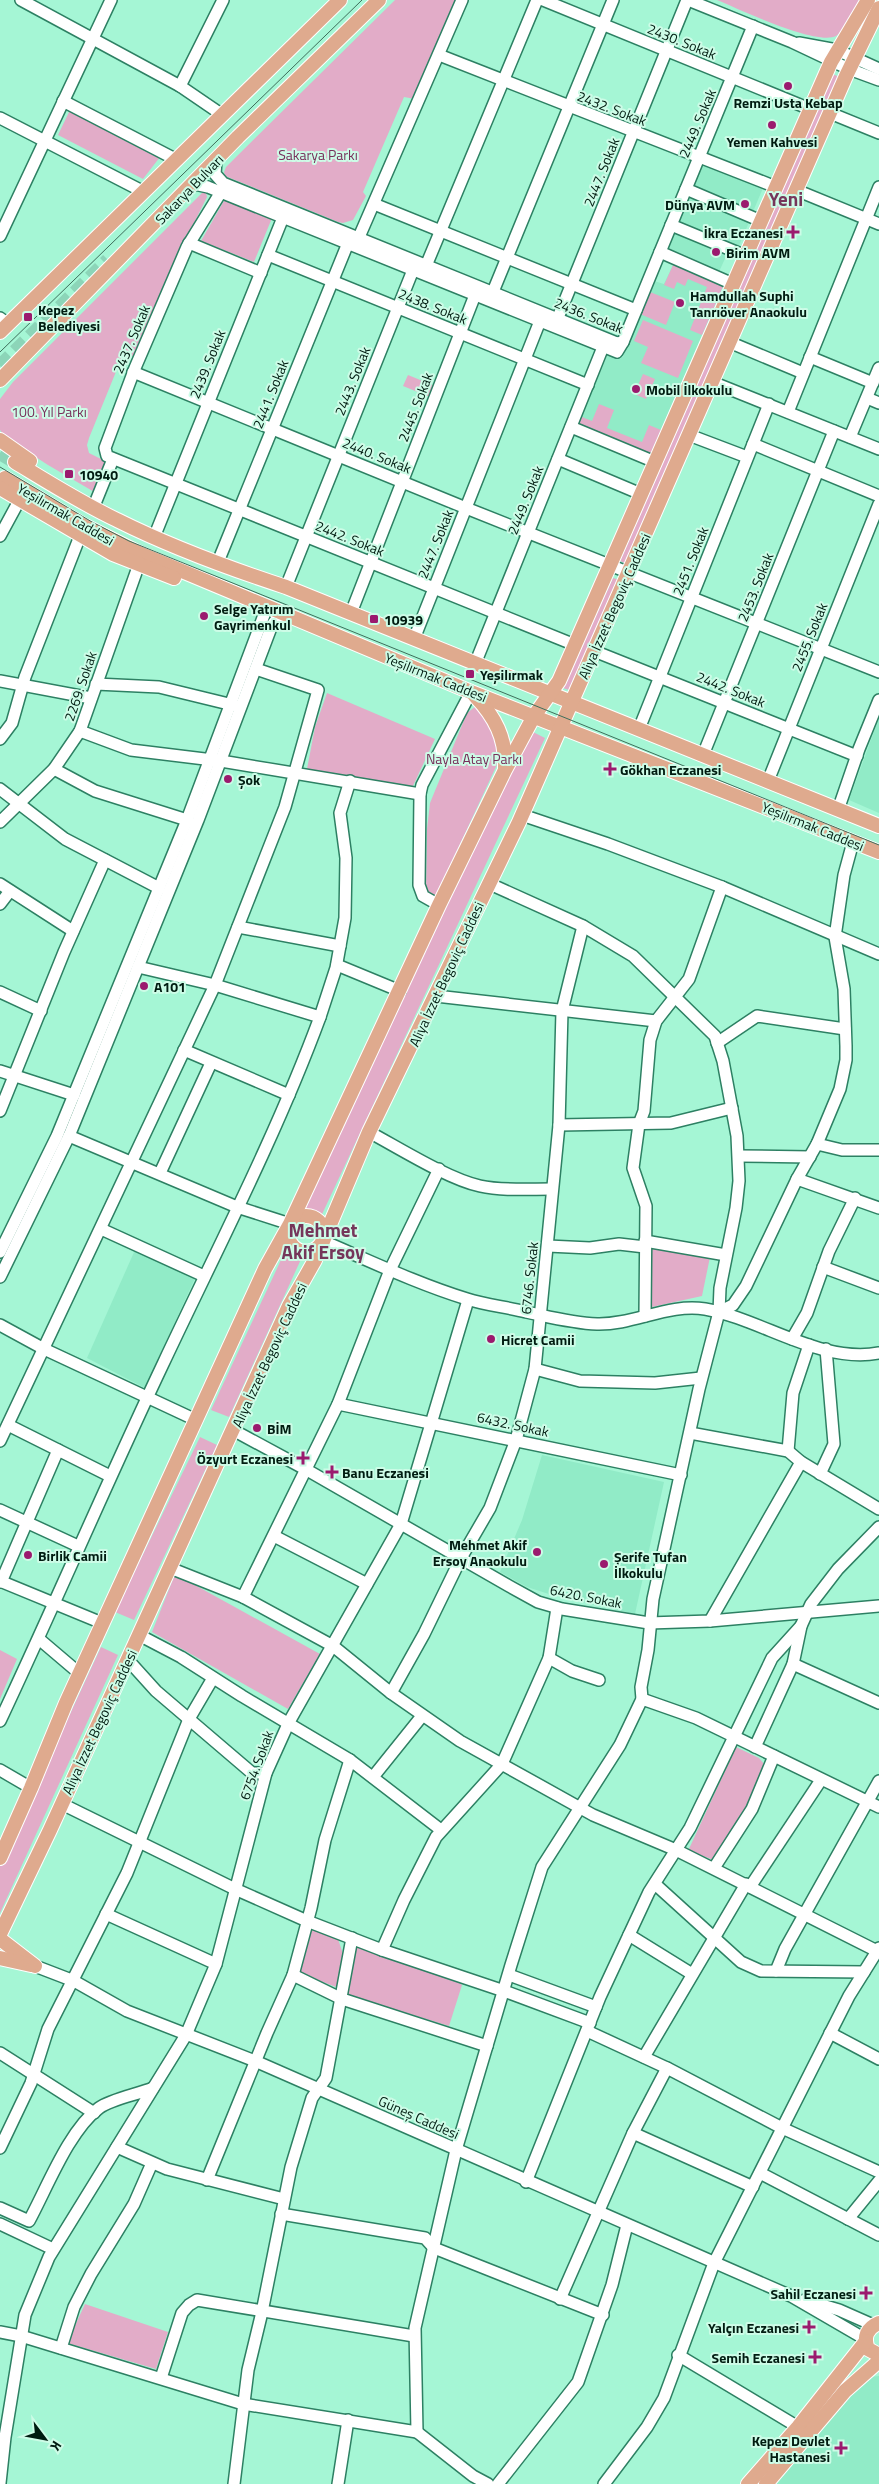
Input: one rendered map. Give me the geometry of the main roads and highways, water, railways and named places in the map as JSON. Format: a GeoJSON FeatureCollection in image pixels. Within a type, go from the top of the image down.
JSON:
{"type":"FeatureCollection","features":[{"type":"Feature","properties":{"kind":"main road"},"geometry":{"type":"LineString","coordinates":[[3,325],[340,0]]}},
{"type":"Feature","properties":{"kind":"main road","name":"Sakarya Bulvarı"},"geometry":{"type":"LineString","coordinates":[[0,380],[238,137],[379,0]]}},
{"type":"Feature","properties":{"kind":"main road","name":"Aliya İzzet Begoviç Caddesi"},"geometry":{"type":"LineString","coordinates":[[0,1858],[79,1673],[265,1269],[290,1224],[505,770],[534,716],[551,693],[575,645],[834,56],[868,0]]}},
{"type":"Feature","properties":{"kind":"main road","name":"Aliya İzzet Begoviç Caddesi"},"geometry":{"type":"LineString","coordinates":[[0,1934],[62,1804],[289,1306],[323,1241],[369,1132],[522,815],[852,63],[877,17]]}},
{"type":"Feature","properties":{"kind":"main road"},"geometry":{"type":"LineString","coordinates":[[108,260],[211,157],[238,137]]}},
{"type":"Feature","properties":{"kind":"main road"},"geometry":{"type":"LineString","coordinates":[[0,440],[8,447],[96,501],[286,587]]}},
{"type":"Feature","properties":{"kind":"main road"},"geometry":{"type":"LineString","coordinates":[[14,462],[84,503],[142,533],[220,565],[286,587]]}},
{"type":"Feature","properties":{"kind":"main road"},"geometry":{"type":"LineString","coordinates":[[2,483],[20,499],[113,554],[233,602],[267,607]]}},
{"type":"Feature","properties":{"kind":"main road","name":"Yeşilırmak Caddesi"},"geometry":{"type":"LineString","coordinates":[[2,483],[114,542],[267,607],[471,692],[879,852]]}},
{"type":"Feature","properties":{"kind":"main road","name":"Yeşilırmak Caddesi"},"geometry":{"type":"LineString","coordinates":[[286,587],[879,826]]}},
{"type":"Feature","properties":{"kind":"main road"},"geometry":{"type":"LineString","coordinates":[[471,692],[490,711],[501,733],[506,749],[505,770]]}},
{"type":"Feature","properties":{"kind":"main road"},"geometry":{"type":"LineString","coordinates":[[300,1216],[312,1216],[317,1219],[324,1229],[323,1241],[315,1250],[303,1252],[298,1250],[293,1247],[288,1236],[290,1224],[300,1216]]}},
{"type":"Feature","properties":{"kind":"main road"},"geometry":{"type":"LineString","coordinates":[[0,1939],[34,1966],[0,1958]]}},
{"type":"Feature","properties":{"kind":"main road"},"geometry":{"type":"LineString","coordinates":[[877,2324],[868,2331],[866,2340],[868,2349],[879,2355]]}},
{"type":"Feature","properties":{"kind":"main road"},"geometry":{"type":"LineString","coordinates":[[748,2484],[798,2428],[866,2340]]}},
{"type":"Feature","properties":{"kind":"main road"},"geometry":{"type":"LineString","coordinates":[[766,2484],[845,2391],[879,2361]]}},
{"type":"Feature","properties":{"kind":"tunnel"},"geometry":{"type":"LineString","coordinates":[[0,366],[108,260]]}},
{"type":"Feature","properties":{"kind":"tunnel"},"geometry":{"type":"LineString","coordinates":[[0,453],[15,462]]}},
{"type":"Feature","properties":{"kind":"tram line"},"geometry":{"type":"LineString","coordinates":[[0,352],[362,0]]}},
{"type":"Feature","properties":{"kind":"tram line"},"geometry":{"type":"LineString","coordinates":[[0,467],[92,522],[129,541],[879,845]]}},
{"type":"Feature","properties":{"kind":"place","name":"Remzi Usta Kebap"},"geometry":{"type":"Point","coordinates":[788,86]}},
{"type":"Feature","properties":{"kind":"place","name":"Yemen Kahvesi"},"geometry":{"type":"Point","coordinates":[772,125]}},
{"type":"Feature","properties":{"kind":"place","name":"Dünya AVM"},"geometry":{"type":"Point","coordinates":[745,204]}},
{"type":"Feature","properties":{"kind":"place","name":"İkra Eczanesi"},"geometry":{"type":"Point","coordinates":[793,232]}},
{"type":"Feature","properties":{"kind":"place","name":"Birim AVM"},"geometry":{"type":"Point","coordinates":[716,252]}},
{"type":"Feature","properties":{"kind":"place","name":"Hamdullah Suphi Tanrıöver Anaokulu"},"geometry":{"type":"Point","coordinates":[680,303]}},
{"type":"Feature","properties":{"kind":"place","name":"Kepez Belediyesi"},"geometry":{"type":"Point","coordinates":[28,317]}},
{"type":"Feature","properties":{"kind":"place","name":"Mobil İlkokulu"},"geometry":{"type":"Point","coordinates":[636,389]}},
{"type":"Feature","properties":{"kind":"place","name":"10940"},"geometry":{"type":"Point","coordinates":[69,474]}},
{"type":"Feature","properties":{"kind":"place","name":"Selge Yatırım Gayrimenkul"},"geometry":{"type":"Point","coordinates":[204,616]}},
{"type":"Feature","properties":{"kind":"place","name":"10939"},"geometry":{"type":"Point","coordinates":[374,619]}},
{"type":"Feature","properties":{"kind":"place","name":"Yeşilırmak"},"geometry":{"type":"Point","coordinates":[470,674]}},
{"type":"Feature","properties":{"kind":"place","name":"Gökhan Eczanesi"},"geometry":{"type":"Point","coordinates":[610,769]}},
{"type":"Feature","properties":{"kind":"place","name":"Şok"},"geometry":{"type":"Point","coordinates":[228,779]}},
{"type":"Feature","properties":{"kind":"place","name":"A101"},"geometry":{"type":"Point","coordinates":[144,986]}},
{"type":"Feature","properties":{"kind":"place","name":"Hicret Camii"},"geometry":{"type":"Point","coordinates":[491,1339]}},
{"type":"Feature","properties":{"kind":"place","name":"BİM"},"geometry":{"type":"Point","coordinates":[257,1428]}},
{"type":"Feature","properties":{"kind":"place","name":"Özyurt Eczanesi"},"geometry":{"type":"Point","coordinates":[303,1458]}},
{"type":"Feature","properties":{"kind":"place","name":"Banu Eczanesi"},"geometry":{"type":"Point","coordinates":[332,1472]}},
{"type":"Feature","properties":{"kind":"place","name":"Mehmet Akif Ersoy Anaokulu"},"geometry":{"type":"Point","coordinates":[537,1552]}},
{"type":"Feature","properties":{"kind":"place","name":"Birlik Camii"},"geometry":{"type":"Point","coordinates":[28,1555]}},
{"type":"Feature","properties":{"kind":"place","name":"Şerife Tufan İlkokulu"},"geometry":{"type":"Point","coordinates":[604,1564]}},
{"type":"Feature","properties":{"kind":"place","name":"Sahil Eczanesi"},"geometry":{"type":"Point","coordinates":[866,2293]}},
{"type":"Feature","properties":{"kind":"place","name":"Yalçın Eczanesi"},"geometry":{"type":"Point","coordinates":[809,2327]}},
{"type":"Feature","properties":{"kind":"place","name":"Semih Eczanesi"},"geometry":{"type":"Point","coordinates":[815,2357]}},
{"type":"Feature","properties":{"kind":"place","name":"Kepez Devlet Hastanesi"},"geometry":{"type":"Point","coordinates":[841,2448]}},
{"type":"Feature","properties":{"kind":"district","name":"Yeni"},"geometry":{"type":"Point","coordinates":[786,198]}},
{"type":"Feature","properties":{"kind":"district","name":"Mehmet Akif Ersoy"},"geometry":{"type":"Point","coordinates":[323,1240]}},
{"type":"Feature","properties":{"kind":"park label","name":"Sakarya Parkı"},"geometry":{"type":"Point","coordinates":[318,154]}},
{"type":"Feature","properties":{"kind":"park label","name":"100. Yıl Parkı"},"geometry":{"type":"Point","coordinates":[49,411]}},
{"type":"Feature","properties":{"kind":"park label","name":"Nayla Atay Parkı"},"geometry":{"type":"Point","coordinates":[474,758]}}]}
